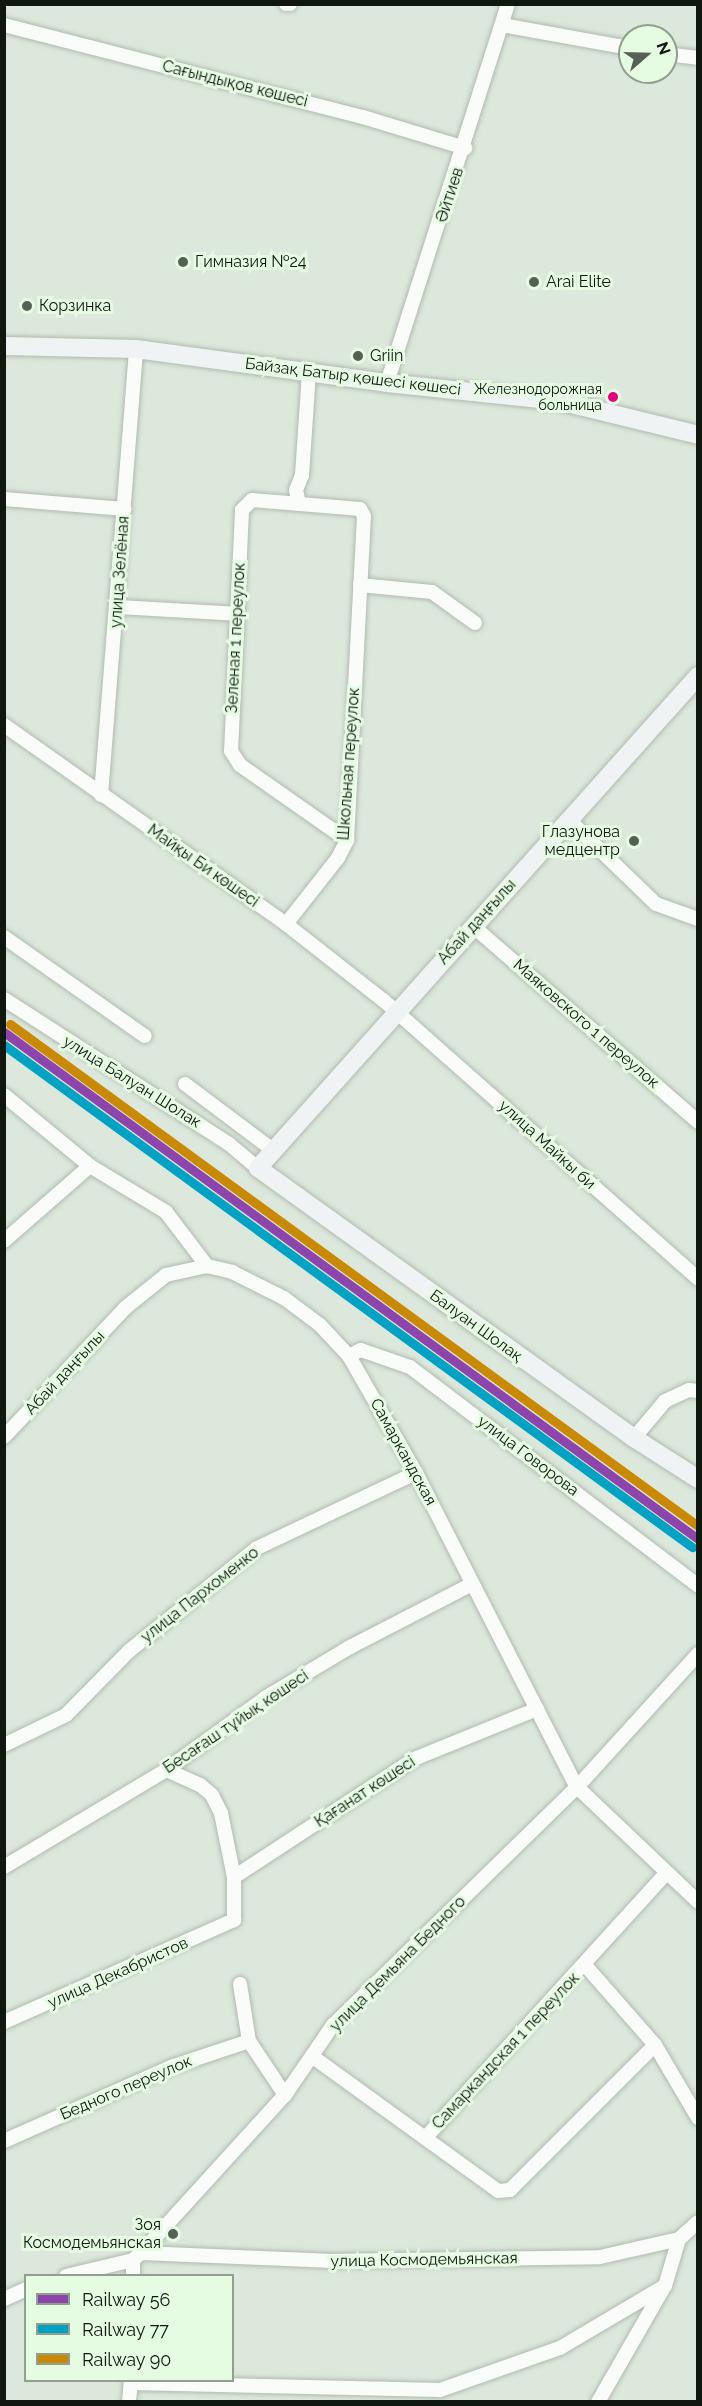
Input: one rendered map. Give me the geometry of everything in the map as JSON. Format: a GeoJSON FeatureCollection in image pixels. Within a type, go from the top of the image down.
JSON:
{"type":"FeatureCollection","features":[{"type":"Feature","properties":{"kind":"main road","name":"Байзақ Батыр қөшесі көшесі"},"geometry":{"type":"LineString","coordinates":[[4,346],[136,349],[387,383],[559,401],[698,435]]}},
{"type":"Feature","properties":{"kind":"main road","name":"Абай даңғылы"},"geometry":{"type":"LineString","coordinates":[[258,1168],[698,676]]}},
{"type":"Feature","properties":{"kind":"main road","name":"Балуан Шолақ"},"geometry":{"type":"LineString","coordinates":[[258,1168],[633,1438],[698,1479]]}},
{"type":"Feature","properties":{"kind":"street","name":"Әйтиев"},"geometry":{"type":"LineString","coordinates":[[387,383],[465,148],[508,4]]}},
{"type":"Feature","properties":{"kind":"street","name":"Сағындықов көшесі"},"geometry":{"type":"LineString","coordinates":[[4,25],[363,117],[465,148]]}},
{"type":"Feature","properties":{"kind":"street"},"geometry":{"type":"LineString","coordinates":[[502,25],[618,46]]}},
{"type":"Feature","properties":{"kind":"street"},"geometry":{"type":"LineString","coordinates":[[678,56],[698,58]]}},
{"type":"Feature","properties":{"kind":"street","name":"улица Зелёная"},"geometry":{"type":"LineString","coordinates":[[101,795],[136,349]]}},
{"type":"Feature","properties":{"kind":"street"},"geometry":{"type":"LineString","coordinates":[[299,504],[296,490],[302,475],[309,373]]}},
{"type":"Feature","properties":{"kind":"street"},"geometry":{"type":"LineString","coordinates":[[4,499],[125,509]]}},
{"type":"Feature","properties":{"kind":"street","name":"Зеленая 1 переулок"},"geometry":{"type":"LineString","coordinates":[[346,840],[234,759],[237,614],[244,507],[252,500],[360,509],[364,516]]}},
{"type":"Feature","properties":{"kind":"street","name":"Школьная переулок"},"geometry":{"type":"LineString","coordinates":[[286,924],[338,858],[346,840],[364,516]]}},
{"type":"Feature","properties":{"kind":"street"},"geometry":{"type":"LineString","coordinates":[[360,585],[432,592],[475,623]]}},
{"type":"Feature","properties":{"kind":"street"},"geometry":{"type":"LineString","coordinates":[[117,607],[237,614]]}},
{"type":"Feature","properties":{"kind":"street","name":"Майқы Би көшесі"},"geometry":{"type":"LineString","coordinates":[[4,725],[286,924],[397,1012]]}},
{"type":"Feature","properties":{"kind":"street"},"geometry":{"type":"LineString","coordinates":[[568,819],[656,904],[698,919]]}},
{"type":"Feature","properties":{"kind":"street","name":"Маяковского 1 переулок"},"geometry":{"type":"LineString","coordinates":[[474,927],[698,1122]]}},
{"type":"Feature","properties":{"kind":"street"},"geometry":{"type":"LineString","coordinates":[[4,937],[145,1036]]}},
{"type":"Feature","properties":{"kind":"street","name":"улица Балуан Шолак"},"geometry":{"type":"LineString","coordinates":[[4,999],[229,1144],[258,1168]]}},
{"type":"Feature","properties":{"kind":"street","name":"улица Майкы би"},"geometry":{"type":"LineString","coordinates":[[397,1012],[698,1280]]}},
{"type":"Feature","properties":{"kind":"street"},"geometry":{"type":"LineString","coordinates":[[185,1084],[273,1150]]}},
{"type":"Feature","properties":{"kind":"street"},"geometry":{"type":"LineString","coordinates":[[4,1095],[90,1166],[166,1212],[207,1266]]}},
{"type":"Feature","properties":{"kind":"street"},"geometry":{"type":"LineString","coordinates":[[4,1241],[90,1166]]}},
{"type":"Feature","properties":{"kind":"street","name":"Самаркандская"},"geometry":{"type":"LineString","coordinates":[[125,1308],[166,1275],[207,1266],[232,1272],[284,1298],[320,1325],[349,1356],[416,1473],[577,1787],[698,1902]]}},
{"type":"Feature","properties":{"kind":"street","name":"Абай даңғылы"},"geometry":{"type":"LineString","coordinates":[[4,1437],[125,1308]]}},
{"type":"Feature","properties":{"kind":"street","name":"улица Говорова"},"geometry":{"type":"LineString","coordinates":[[349,1356],[361,1350],[410,1367],[698,1586]]}},
{"type":"Feature","properties":{"kind":"street"},"geometry":{"type":"LineString","coordinates":[[633,1438],[664,1401],[689,1390],[698,1391]]}},
{"type":"Feature","properties":{"kind":"street","name":"улица Пархоменко"},"geometry":{"type":"LineString","coordinates":[[4,1745],[66,1715],[129,1651],[257,1548],[416,1473]]}},
{"type":"Feature","properties":{"kind":"street","name":"Бесағаш тұйық көшесі"},"geometry":{"type":"LineString","coordinates":[[4,1867],[166,1770],[265,1698],[350,1647],[472,1584]]}},
{"type":"Feature","properties":{"kind":"street","name":"улица Демьяна Бедного"},"geometry":{"type":"LineString","coordinates":[[137,2257],[285,2095],[314,2057],[333,2025],[577,1787],[698,1654]]}},
{"type":"Feature","properties":{"kind":"street","name":"Қағанат көшесі"},"geometry":{"type":"LineString","coordinates":[[234,1877],[414,1759],[537,1708]]}},
{"type":"Feature","properties":{"kind":"street"},"geometry":{"type":"LineString","coordinates":[[166,1770],[200,1785],[212,1795],[227,1833],[234,1877]]}},
{"type":"Feature","properties":{"kind":"street","name":"Самаркандская 1 переулок"},"geometry":{"type":"LineString","coordinates":[[427,2136],[585,1965],[666,1873]]}},
{"type":"Feature","properties":{"kind":"street","name":"улица Декабристов"},"geometry":{"type":"LineString","coordinates":[[4,2022],[231,1924],[235,1913],[234,1877]]}},
{"type":"Feature","properties":{"kind":"street","name":"Самаркандская 1 переулок"},"geometry":{"type":"LineString","coordinates":[[585,1965],[655,2045],[698,2118]]}},
{"type":"Feature","properties":{"kind":"street"},"geometry":{"type":"LineString","coordinates":[[240,1984],[249,2041],[285,2095]]}},
{"type":"Feature","properties":{"kind":"street","name":"Бедного переулок"},"geometry":{"type":"LineString","coordinates":[[4,2141],[171,2067],[249,2041]]}},
{"type":"Feature","properties":{"kind":"street","name":"Самаркандская 1 переулок"},"geometry":{"type":"LineString","coordinates":[[314,2057],[427,2136],[498,2191],[510,2190],[655,2045]]}},
{"type":"Feature","properties":{"kind":"street","name":"улица Космодемьянская"},"geometry":{"type":"LineString","coordinates":[[137,2257],[328,2261],[600,2257],[679,2239],[698,2222]]}},
{"type":"Feature","properties":{"kind":"street"},"geometry":{"type":"LineString","coordinates":[[598,2402],[665,2286],[679,2239]]}},
{"type":"Feature","properties":{"kind":"street"},"geometry":{"type":"LineString","coordinates":[[73,2274],[137,2257],[133,2274]]}},
{"type":"Feature","properties":{"kind":"street"},"geometry":{"type":"LineString","coordinates":[[129,2402],[131,2382],[440,2390],[560,2348],[665,2286]]}},
{"type":"Feature","properties":{"kind":"street"},"geometry":{"type":"LineString","coordinates":[[4,2299],[24,2290]]}},
{"type":"Feature","properties":{"kind":"rail line","name":"90"},"geometry":{"type":"LineString","coordinates":[[10,1024],[698,1526]]}},
{"type":"Feature","properties":{"kind":"rail line","name":"56"},"geometry":{"type":"LineString","coordinates":[[4,1032],[698,1539]]}},
{"type":"Feature","properties":{"kind":"rail line","name":"77"},"geometry":{"type":"LineString","coordinates":[[4,1045],[692,1547]]}},
{"type":"Feature","properties":{"kind":"place","name":"Гимназия №24"},"geometry":{"type":"Point","coordinates":[183,262]}},
{"type":"Feature","properties":{"kind":"place","name":"Arai Elite"},"geometry":{"type":"Point","coordinates":[534,282]}},
{"type":"Feature","properties":{"kind":"place","name":"Корзинка"},"geometry":{"type":"Point","coordinates":[27,306]}},
{"type":"Feature","properties":{"kind":"place","name":"Griin"},"geometry":{"type":"Point","coordinates":[358,356]}},
{"type":"Feature","properties":{"kind":"place","name":"Железнодорожная больница"},"geometry":{"type":"Point","coordinates":[613,397]}},
{"type":"Feature","properties":{"kind":"place","name":"Глазунова медцентр"},"geometry":{"type":"Point","coordinates":[634,841]}},
{"type":"Feature","properties":{"kind":"place","name":"Зоя Космодемьянская"},"geometry":{"type":"Point","coordinates":[173,2234]}}]}
